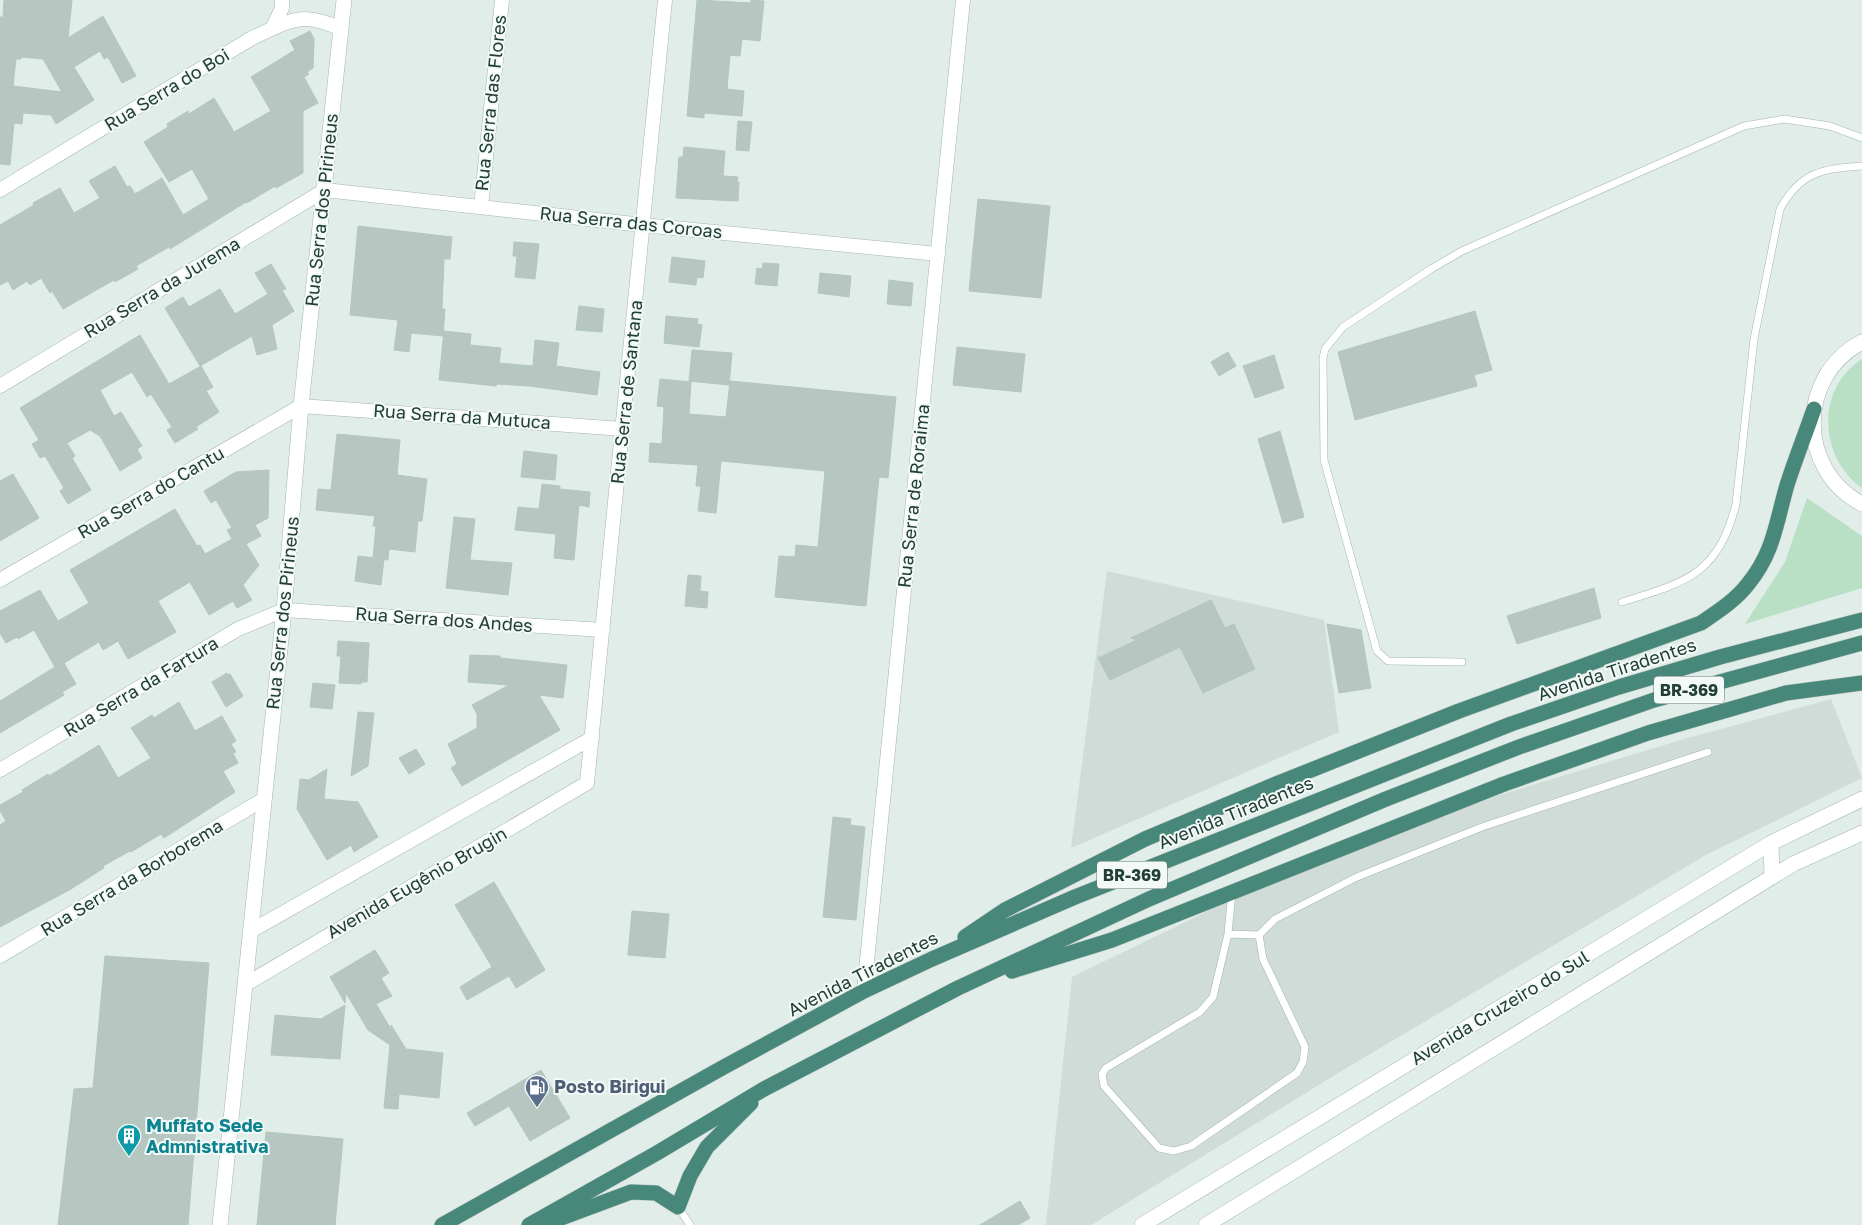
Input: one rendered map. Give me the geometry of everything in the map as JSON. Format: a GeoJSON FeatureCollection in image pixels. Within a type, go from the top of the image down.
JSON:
{"type":"FeatureCollection","features":[{"type":"Feature","properties":{"kind":"highway"},"geometry":{"type":"LineString","coordinates":[[932,959],[1005,910],[1145,839],[1459,711],[1701,623],[1728,604],[1748,585],[1763,563],[1773,540],[1787,486],[1814,409]]}},
{"type":"Feature","properties":{"kind":"highway","name":"Avenida Tiradentes"},"geometry":{"type":"LineString","coordinates":[[442,1225],[722,1068],[864,991],[932,959],[1075,897],[1511,724],[1619,687],[1720,657],[1862,620]]}},
{"type":"Feature","properties":{"kind":"highway","name":"BR-369"},"geometry":{"type":"LineString","coordinates":[[529,1225],[657,1153],[764,1089],[958,988],[1053,942],[1249,856],[1518,747],[1654,700],[1862,643]]}},
{"type":"Feature","properties":{"kind":"highway"},"geometry":{"type":"LineString","coordinates":[[958,988],[1112,940],[1504,784],[1648,734],[1786,693],[1862,683]]}},
{"type":"Feature","properties":{"kind":"highway"},"geometry":{"type":"LineString","coordinates":[[544,1225],[632,1192],[656,1192],[678,1207],[690,1176],[707,1147],[764,1089]]}},
{"type":"Feature","properties":{"kind":"street"},"geometry":{"type":"LineString","coordinates":[[272,29],[282,8],[282,0]]}},
{"type":"Feature","properties":{"kind":"street","name":"Rua Serra dos Pirineus"},"geometry":{"type":"LineString","coordinates":[[220,1225],[284,610],[301,406],[344,0]]}},
{"type":"Feature","properties":{"kind":"street","name":"Rua Serra das Flores"},"geometry":{"type":"LineString","coordinates":[[481,207],[502,0]]}},
{"type":"Feature","properties":{"kind":"street","name":"Rua Serra de Santana"},"geometry":{"type":"LineString","coordinates":[[587,783],[665,0]]}},
{"type":"Feature","properties":{"kind":"street","name":"Rua Serra de Roraima"},"geometry":{"type":"LineString","coordinates":[[864,991],[963,0]]}},
{"type":"Feature","properties":{"kind":"street","name":"Rua Serra do Boi"},"geometry":{"type":"LineString","coordinates":[[0,190],[252,38],[295,19],[310,18],[341,29]]}},
{"type":"Feature","properties":{"kind":"street","name":"Rua Serra das Coroas"},"geometry":{"type":"LineString","coordinates":[[325,190],[643,225],[938,254]]}},
{"type":"Feature","properties":{"kind":"street","name":"Rua Serra da Jurema"},"geometry":{"type":"LineString","coordinates":[[0,386],[325,190]]}},
{"type":"Feature","properties":{"kind":"street"},"geometry":{"type":"LineString","coordinates":[[1862,342],[1843,356],[1832,367],[1824,380],[1817,394],[1813,426],[1815,444],[1820,460],[1829,476],[1840,488],[1862,504]]}},
{"type":"Feature","properties":{"kind":"street","name":"Rua Serra da Mutuca"},"geometry":{"type":"LineString","coordinates":[[301,406],[623,428]]}},
{"type":"Feature","properties":{"kind":"street","name":"Rua Serra do Cantu"},"geometry":{"type":"LineString","coordinates":[[0,580],[301,406]]}},
{"type":"Feature","properties":{"kind":"street","name":"Rua Serra dos Andes"},"geometry":{"type":"LineString","coordinates":[[284,610],[603,630]]}},
{"type":"Feature","properties":{"kind":"street","name":"Rua Serra da Fartura"},"geometry":{"type":"LineString","coordinates":[[0,770],[238,629],[284,610]]}},
{"type":"Feature","properties":{"kind":"street"},"geometry":{"type":"LineString","coordinates":[[251,931],[592,738]]}},
{"type":"Feature","properties":{"kind":"street","name":"Avenida Eugênio Brugin"},"geometry":{"type":"LineString","coordinates":[[246,984],[587,783]]}},
{"type":"Feature","properties":{"kind":"street","name":"Rua Serra da Borborema"},"geometry":{"type":"LineString","coordinates":[[0,956],[264,799]]}},
{"type":"Feature","properties":{"kind":"street","name":"Avenida Cruzeiro do Sul"},"geometry":{"type":"LineString","coordinates":[[1142,1225],[1771,843],[1862,799]]}},
{"type":"Feature","properties":{"kind":"street","name":"Avenida Cruzeiro do Sul"},"geometry":{"type":"LineString","coordinates":[[1206,1225],[1793,864],[1862,833]]}},
{"type":"Feature","properties":{"kind":"street"},"geometry":{"type":"LineString","coordinates":[[1771,843],[1772,877]]}},
{"type":"Feature","properties":{"kind":"lane"},"geometry":{"type":"LineString","coordinates":[[1462,662],[1388,661],[1378,651],[1324,460],[1323,358],[1325,349],[1343,327],[1431,269],[1462,251],[1744,126],[1784,119],[1830,126],[1862,138]]}},
{"type":"Feature","properties":{"kind":"lane"},"geometry":{"type":"LineString","coordinates":[[1622,602],[1672,586],[1696,573],[1711,560],[1720,545],[1730,526],[1736,504],[1754,339],[1780,209],[1786,197],[1796,187],[1819,171],[1862,166]]}},
{"type":"Feature","properties":{"kind":"lane"},"geometry":{"type":"LineString","coordinates":[[1228,934],[1259,935],[1275,919],[1357,877],[1482,827],[1708,752]]}},
{"type":"Feature","properties":{"kind":"lane"},"geometry":{"type":"LineString","coordinates":[[1232,892],[1228,934],[1213,997],[1200,1012],[1106,1068],[1102,1074],[1104,1086],[1159,1148],[1174,1151],[1191,1146],[1297,1073],[1302,1062],[1305,1047],[1263,959],[1259,935]]}},
{"type":"Feature","properties":{"kind":"lane"},"geometry":{"type":"LineString","coordinates":[[678,1207],[690,1225]]}},
{"type":"Feature","properties":{"kind":"shaded area"},"geometry":{"type":"Polygon","coordinates":[[[1107,571],[1324,620],[1339,732],[1071,848],[1107,571]]]}},
{"type":"Feature","properties":{"kind":"shaded area"},"geometry":{"type":"Polygon","coordinates":[[[1831,699],[1862,778],[1706,855],[1343,1070],[1091,1225],[1046,1225],[1072,977],[1255,888],[1382,837],[1503,794],[1684,739],[1831,699]]]}},
{"type":"Feature","properties":{"kind":"green space"},"geometry":{"type":"Polygon","coordinates":[[[1862,359],[1862,488],[1848,475],[1837,459],[1828,423],[1830,405],[1836,387],[1847,372],[1862,359]]]}},
{"type":"Feature","properties":{"kind":"green space"},"geometry":{"type":"Polygon","coordinates":[[[1807,498],[1862,536],[1862,588],[1745,624],[1785,562],[1807,498]]]}},
{"type":"Feature","properties":{"kind":"building"},"geometry":{"type":"Polygon","coordinates":[[[4,0],[72,0],[68,38],[103,16],[136,76],[122,83],[108,57],[104,59],[100,51],[74,67],[94,100],[56,124],[51,115],[23,113],[22,124],[14,123],[10,165],[0,164],[0,17],[3,17],[4,0]],[[21,57],[21,59],[16,59],[13,86],[62,92],[43,59],[21,57]]]}},
{"type":"Feature","properties":{"kind":"building"},"geometry":{"type":"Polygon","coordinates":[[[697,0],[751,3],[751,0],[764,1],[760,41],[742,39],[740,56],[730,55],[727,89],[744,91],[742,116],[704,113],[704,118],[687,116],[697,0]]]}},
{"type":"Feature","properties":{"kind":"building"},"geometry":{"type":"Polygon","coordinates":[[[310,31],[314,39],[313,68],[304,77],[318,103],[303,111],[303,173],[246,202],[170,249],[169,247],[136,266],[138,269],[115,282],[114,280],[63,309],[41,278],[30,285],[27,281],[13,290],[8,281],[0,285],[0,225],[60,188],[74,213],[100,198],[89,181],[115,166],[127,187],[130,186],[135,194],[162,178],[183,215],[209,199],[192,169],[169,182],[144,142],[168,127],[167,124],[188,111],[189,114],[214,98],[234,132],[271,111],[251,77],[295,50],[290,41],[310,31]]]}},
{"type":"Feature","properties":{"kind":"building"},"geometry":{"type":"Polygon","coordinates":[[[738,121],[752,122],[749,151],[736,150],[738,121]]]}},
{"type":"Feature","properties":{"kind":"building"},"geometry":{"type":"Polygon","coordinates":[[[684,147],[725,151],[723,176],[738,177],[738,201],[676,198],[679,157],[683,157],[684,147]]]}},
{"type":"Feature","properties":{"kind":"building"},"geometry":{"type":"Polygon","coordinates":[[[978,199],[1050,206],[1041,298],[969,291],[978,199]]]}},
{"type":"Feature","properties":{"kind":"building"},"geometry":{"type":"Polygon","coordinates":[[[358,226],[452,237],[450,259],[444,259],[442,309],[445,309],[443,336],[411,333],[409,352],[394,350],[398,320],[350,315],[358,226]]]}},
{"type":"Feature","properties":{"kind":"building"},"geometry":{"type":"Polygon","coordinates":[[[514,242],[539,244],[535,279],[515,277],[517,256],[513,256],[514,242]]]}},
{"type":"Feature","properties":{"kind":"building"},"geometry":{"type":"Polygon","coordinates":[[[672,257],[705,261],[703,278],[697,277],[696,285],[669,282],[672,257]]]}},
{"type":"Feature","properties":{"kind":"building"},"geometry":{"type":"Polygon","coordinates":[[[763,263],[779,264],[777,286],[755,284],[757,268],[762,269],[763,263]]]}},
{"type":"Feature","properties":{"kind":"building"},"geometry":{"type":"Polygon","coordinates":[[[271,264],[286,289],[282,290],[294,311],[272,325],[277,349],[257,355],[252,336],[200,366],[165,308],[183,297],[189,307],[220,289],[235,314],[268,294],[255,273],[271,264]]]}},
{"type":"Feature","properties":{"kind":"building"},"geometry":{"type":"Polygon","coordinates":[[[820,273],[851,276],[849,297],[818,293],[820,273]]]}},
{"type":"Feature","properties":{"kind":"building"},"geometry":{"type":"Polygon","coordinates":[[[889,280],[913,283],[911,306],[887,304],[889,280]]]}},
{"type":"Feature","properties":{"kind":"building"},"geometry":{"type":"Polygon","coordinates":[[[579,306],[604,309],[602,332],[576,330],[579,306]]]}},
{"type":"Feature","properties":{"kind":"building"},"geometry":{"type":"Polygon","coordinates":[[[1475,311],[1492,370],[1474,375],[1477,386],[1355,420],[1338,352],[1475,311]]]}},
{"type":"Feature","properties":{"kind":"building"},"geometry":{"type":"Polygon","coordinates":[[[666,316],[698,319],[697,324],[702,325],[699,347],[664,343],[666,316]]]}},
{"type":"Feature","properties":{"kind":"building"},"geometry":{"type":"Polygon","coordinates":[[[444,331],[471,334],[470,345],[501,348],[499,363],[533,366],[535,340],[559,343],[556,366],[600,372],[597,395],[529,386],[497,384],[496,386],[439,380],[444,331]]]}},
{"type":"Feature","properties":{"kind":"building"},"geometry":{"type":"Polygon","coordinates":[[[140,335],[169,384],[201,366],[213,387],[206,391],[219,412],[196,427],[198,429],[175,443],[167,430],[172,427],[151,394],[147,397],[132,372],[100,390],[114,416],[121,412],[142,446],[137,449],[142,458],[120,471],[100,436],[90,430],[67,443],[75,456],[72,458],[91,490],[68,504],[60,491],[64,488],[45,456],[40,458],[32,444],[39,440],[20,408],[140,335]]]}},
{"type":"Feature","properties":{"kind":"building"},"geometry":{"type":"Polygon","coordinates":[[[957,347],[1025,354],[1021,392],[953,385],[957,347]]]}},
{"type":"Feature","properties":{"kind":"building"},"geometry":{"type":"Polygon","coordinates":[[[692,350],[732,353],[729,385],[689,381],[692,350]]]}},
{"type":"Feature","properties":{"kind":"building"},"geometry":{"type":"Polygon","coordinates":[[[1228,352],[1236,366],[1219,376],[1211,362],[1228,352]]]}},
{"type":"Feature","properties":{"kind":"building"},"geometry":{"type":"Polygon","coordinates":[[[1274,355],[1284,388],[1255,398],[1243,366],[1274,355]]]}},
{"type":"Feature","properties":{"kind":"building"},"geometry":{"type":"Polygon","coordinates":[[[660,379],[691,382],[689,414],[726,417],[730,381],[896,397],[888,478],[879,477],[866,606],[775,597],[779,556],[795,557],[796,545],[818,547],[825,471],[721,461],[716,513],[698,511],[701,486],[696,486],[698,465],[649,462],[650,443],[662,444],[664,407],[657,406],[660,379]]]}},
{"type":"Feature","properties":{"kind":"building"},"geometry":{"type":"Polygon","coordinates":[[[1280,431],[1304,517],[1283,523],[1258,439],[1280,431]]]}},
{"type":"Feature","properties":{"kind":"building"},"geometry":{"type":"Polygon","coordinates":[[[337,434],[400,440],[397,475],[427,479],[422,521],[418,521],[415,552],[389,549],[388,560],[373,558],[376,526],[373,526],[375,516],[316,510],[318,489],[331,490],[337,434]]]}},
{"type":"Feature","properties":{"kind":"building"},"geometry":{"type":"Polygon","coordinates":[[[524,451],[557,455],[555,480],[521,477],[524,451]]]}},
{"type":"Feature","properties":{"kind":"building"},"geometry":{"type":"Polygon","coordinates":[[[269,470],[268,518],[255,525],[261,536],[246,544],[259,565],[243,585],[252,600],[237,608],[233,601],[209,615],[190,582],[158,601],[176,632],[128,659],[118,641],[103,650],[99,642],[64,663],[76,684],[62,692],[64,695],[0,733],[0,701],[55,667],[34,630],[6,643],[0,633],[0,611],[40,590],[58,621],[89,603],[70,570],[175,509],[197,546],[200,545],[205,554],[232,539],[227,530],[232,528],[216,500],[211,503],[204,491],[236,472],[269,470]]]}},
{"type":"Feature","properties":{"kind":"building"},"geometry":{"type":"Polygon","coordinates":[[[13,474],[39,518],[0,541],[0,481],[13,474]]]}},
{"type":"Feature","properties":{"kind":"building"},"geometry":{"type":"Polygon","coordinates":[[[542,484],[560,486],[560,489],[590,492],[589,507],[579,505],[574,560],[554,558],[556,534],[515,530],[518,507],[539,509],[542,484]]]}},
{"type":"Feature","properties":{"kind":"building"},"geometry":{"type":"Polygon","coordinates":[[[454,517],[475,519],[470,560],[512,563],[508,595],[446,588],[454,517]]]}},
{"type":"Feature","properties":{"kind":"building"},"geometry":{"type":"Polygon","coordinates":[[[358,556],[384,559],[381,585],[355,581],[358,556]]]}},
{"type":"Feature","properties":{"kind":"building"},"geometry":{"type":"Polygon","coordinates":[[[688,575],[701,576],[700,591],[708,592],[707,608],[685,606],[688,575]]]}},
{"type":"Feature","properties":{"kind":"building"},"geometry":{"type":"Polygon","coordinates":[[[1594,588],[1601,618],[1517,644],[1507,616],[1594,588]]]}},
{"type":"Feature","properties":{"kind":"building"},"geometry":{"type":"Polygon","coordinates":[[[1211,600],[1225,628],[1234,624],[1255,669],[1203,693],[1180,647],[1110,680],[1098,658],[1137,640],[1131,638],[1211,600]]]}},
{"type":"Feature","properties":{"kind":"building"},"geometry":{"type":"Polygon","coordinates":[[[1327,624],[1361,630],[1371,688],[1339,693],[1327,624]]]}},
{"type":"Feature","properties":{"kind":"building"},"geometry":{"type":"Polygon","coordinates":[[[338,641],[369,643],[367,682],[361,682],[361,684],[339,683],[341,656],[337,656],[338,641]]]}},
{"type":"Feature","properties":{"kind":"building"},"geometry":{"type":"Polygon","coordinates":[[[470,655],[500,656],[500,658],[567,665],[563,698],[539,695],[560,730],[462,786],[451,768],[457,764],[448,744],[477,728],[477,714],[472,705],[509,685],[468,682],[470,655]]]}},
{"type":"Feature","properties":{"kind":"building"},"geometry":{"type":"Polygon","coordinates":[[[227,673],[228,675],[230,674],[243,696],[226,707],[212,682],[227,673]]]}},
{"type":"Feature","properties":{"kind":"building"},"geometry":{"type":"Polygon","coordinates":[[[313,683],[335,685],[332,709],[310,707],[313,683]]]}},
{"type":"Feature","properties":{"kind":"building"},"geometry":{"type":"Polygon","coordinates":[[[179,702],[195,731],[222,716],[236,741],[231,744],[236,752],[233,753],[238,763],[223,771],[235,792],[164,838],[161,834],[103,866],[104,868],[71,889],[0,927],[0,825],[6,821],[0,811],[0,805],[23,792],[22,790],[48,774],[49,776],[99,745],[118,778],[151,758],[131,728],[152,715],[154,718],[179,702]]]}},
{"type":"Feature","properties":{"kind":"building"},"geometry":{"type":"Polygon","coordinates":[[[358,712],[374,713],[368,766],[351,776],[358,712]]]}},
{"type":"Feature","properties":{"kind":"building"},"geometry":{"type":"Polygon","coordinates":[[[416,749],[425,764],[409,774],[399,758],[416,749]]]}},
{"type":"Feature","properties":{"kind":"building"},"geometry":{"type":"Polygon","coordinates":[[[327,769],[324,799],[358,802],[378,837],[354,852],[351,845],[327,860],[297,809],[300,779],[309,780],[327,769]]]}},
{"type":"Feature","properties":{"kind":"building"},"geometry":{"type":"Polygon","coordinates":[[[833,817],[851,819],[850,825],[865,827],[856,920],[823,917],[833,817]]]}},
{"type":"Feature","properties":{"kind":"building"},"geometry":{"type":"Polygon","coordinates":[[[494,882],[545,970],[516,988],[509,976],[467,1000],[460,987],[492,967],[455,905],[494,882]]]}},
{"type":"Feature","properties":{"kind":"building"},"geometry":{"type":"Polygon","coordinates":[[[632,911],[669,914],[665,958],[628,955],[632,911]]]}},
{"type":"Feature","properties":{"kind":"building"},"geometry":{"type":"Polygon","coordinates":[[[375,950],[389,973],[381,978],[392,996],[376,1004],[391,1029],[391,1025],[406,1049],[443,1053],[439,1098],[399,1094],[398,1109],[384,1108],[390,1045],[368,1030],[346,993],[345,1003],[330,977],[375,950]]]}},
{"type":"Feature","properties":{"kind":"building","name":"Muffato Sede Admnistrativa"},"geometry":{"type":"Polygon","coordinates":[[[105,956],[209,963],[188,1225],[58,1225],[74,1089],[93,1088],[105,956]]]}},
{"type":"Feature","properties":{"kind":"building"},"geometry":{"type":"Polygon","coordinates":[[[345,1005],[340,1059],[271,1055],[275,1015],[321,1019],[345,1005]]]}},
{"type":"Feature","properties":{"kind":"building","name":"Posto Birigui"},"geometry":{"type":"Polygon","coordinates":[[[541,1070],[570,1118],[530,1141],[509,1106],[475,1126],[467,1113],[541,1070]]]}},
{"type":"Feature","properties":{"kind":"building"},"geometry":{"type":"Polygon","coordinates":[[[266,1132],[343,1139],[335,1225],[257,1225],[266,1132]]]}},
{"type":"Feature","properties":{"kind":"building"},"geometry":{"type":"Polygon","coordinates":[[[1020,1201],[1030,1218],[1018,1225],[980,1225],[1020,1201]]]}},
{"type":"Feature","properties":{"kind":"place","name":"Posto Birigui"},"geometry":{"type":"Point","coordinates":[537,1108]}},
{"type":"Feature","properties":{"kind":"place","name":"Muffato Sede Admnistrativa"},"geometry":{"type":"Point","coordinates":[129,1157]}}]}
